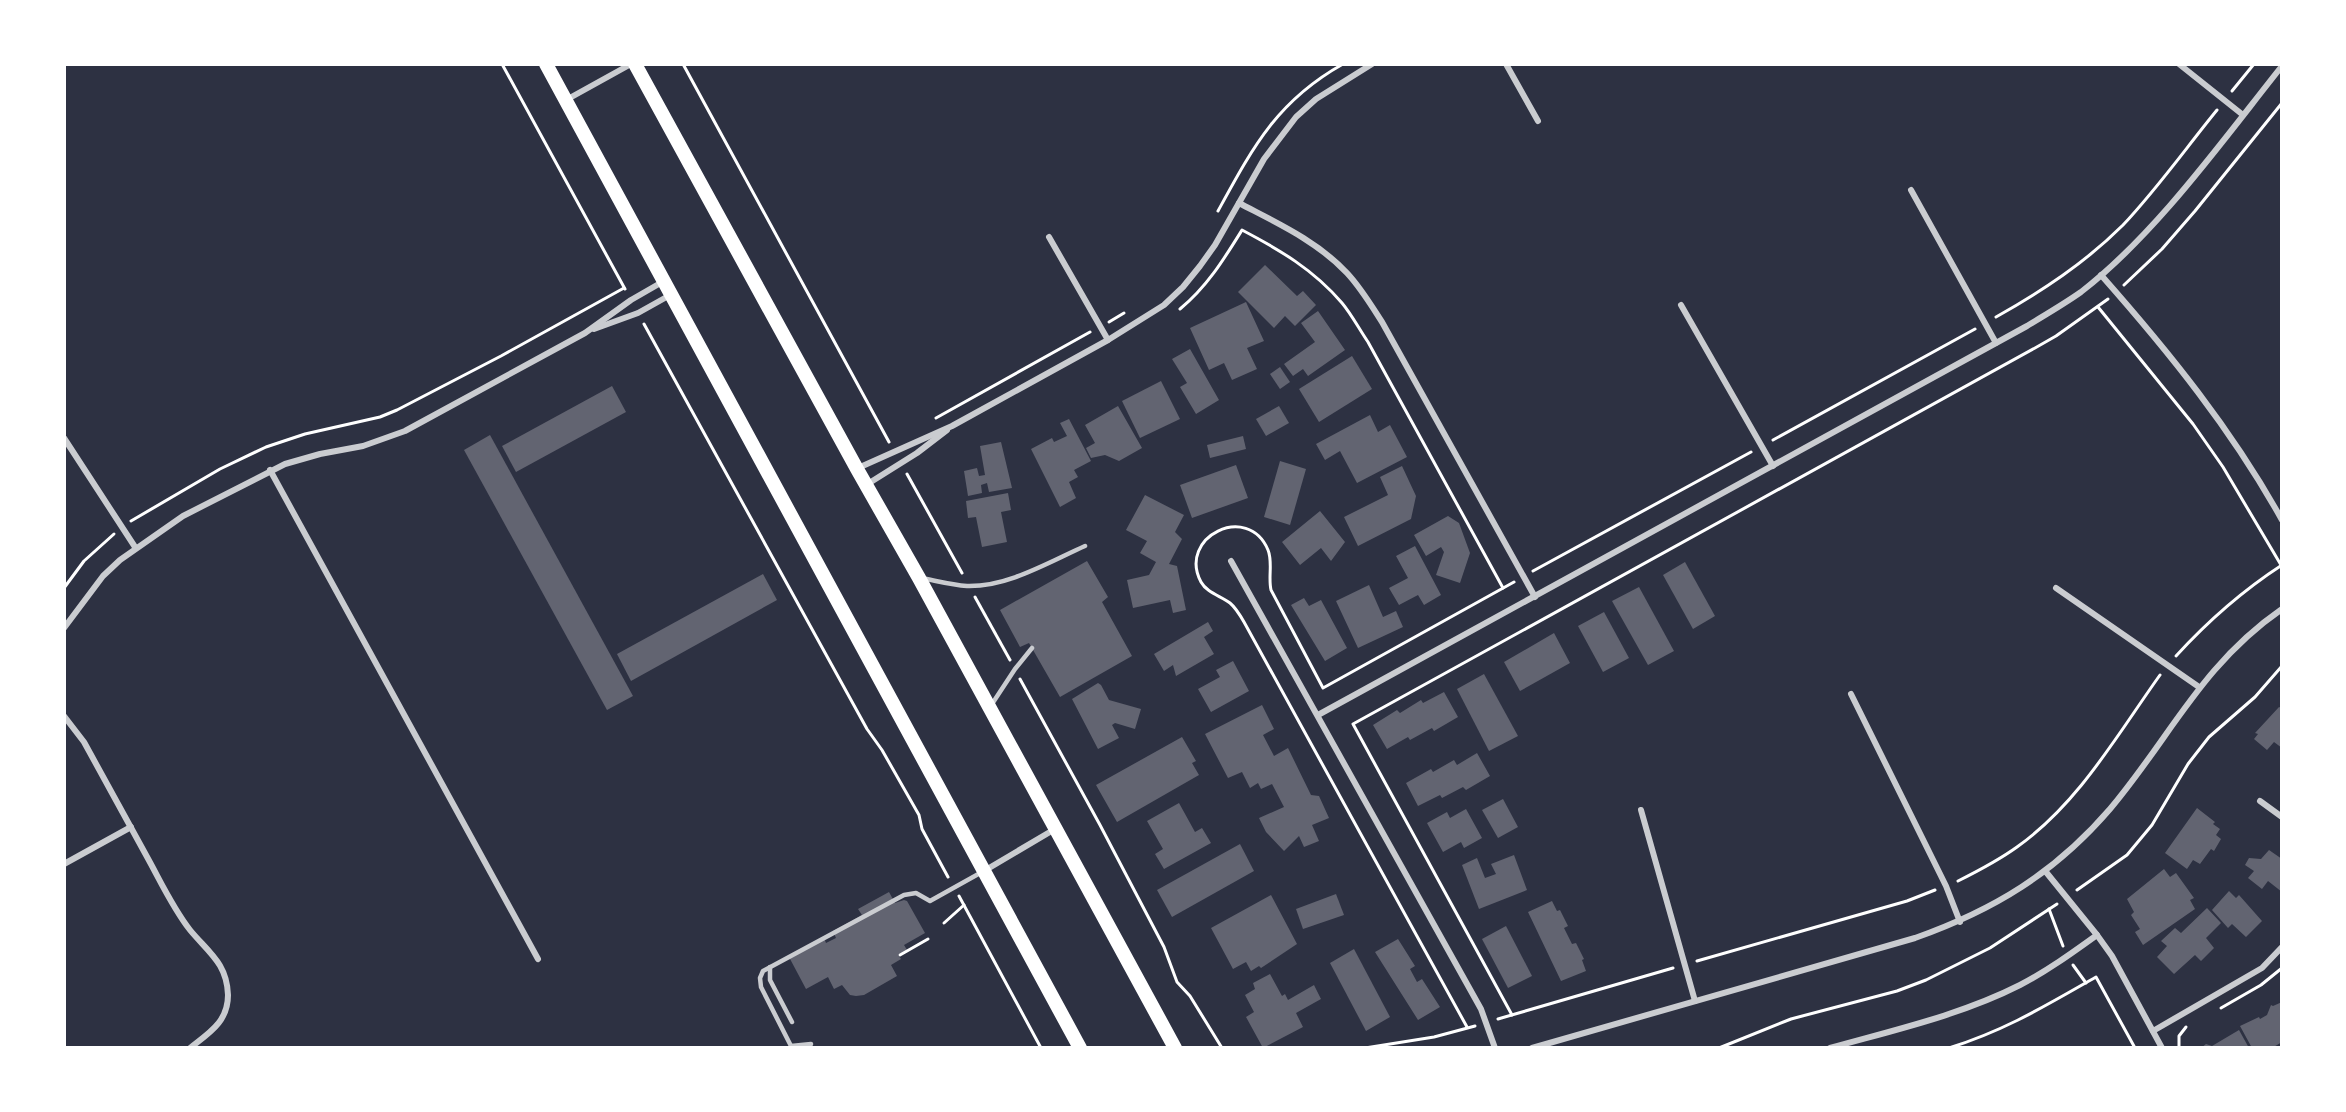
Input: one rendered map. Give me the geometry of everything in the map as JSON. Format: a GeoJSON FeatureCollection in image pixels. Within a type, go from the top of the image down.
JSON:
{"type":"FeatureCollection","features":[{"type":"Feature","properties":{"kind":"highway"},"geometry":{"type":"LineString","coordinates":[[546,64],[1080,1047]]}},
{"type":"Feature","properties":{"kind":"highway"},"geometry":{"type":"LineString","coordinates":[[633,64],[856,469],[919,578],[1175,1047]]}},
{"type":"Feature","properties":{"kind":"street"},"geometry":{"type":"LineString","coordinates":[[566,100],[633,64]]}},
{"type":"Feature","properties":{"kind":"street"},"geometry":{"type":"LineString","coordinates":[[856,469],[952,426],[1108,340],[1164,304],[1183,287],[1215,245],[1264,159],[1296,117],[1316,99],[1372,64]]}},
{"type":"Feature","properties":{"kind":"street"},"geometry":{"type":"LineString","coordinates":[[1506,64],[1538,122]]}},
{"type":"Feature","properties":{"kind":"street"},"geometry":{"type":"LineString","coordinates":[[2179,64],[2243,115]]}},
{"type":"Feature","properties":{"kind":"street"},"geometry":{"type":"LineString","coordinates":[[1318,715],[2053,310],[2101,275],[2131,246],[2282,66]]}},
{"type":"Feature","properties":{"kind":"street"},"geometry":{"type":"LineString","coordinates":[[1911,190],[1996,343]]}},
{"type":"Feature","properties":{"kind":"street"},"geometry":{"type":"LineString","coordinates":[[1239,203],[1308,240],[1347,273],[1365,296],[1382,322],[1535,597]]}},
{"type":"Feature","properties":{"kind":"street"},"geometry":{"type":"LineString","coordinates":[[1049,237],[1108,340]]}},
{"type":"Feature","properties":{"kind":"street"},"geometry":{"type":"LineString","coordinates":[[2101,275],[2196,388],[2247,461],[2282,520]]}},
{"type":"Feature","properties":{"kind":"street"},"geometry":{"type":"LineString","coordinates":[[64,628],[103,576],[135,547],[183,516],[270,470],[300,459],[363,446],[405,431],[585,333],[664,280]]}},
{"type":"Feature","properties":{"kind":"street"},"geometry":{"type":"LineString","coordinates":[[585,333],[638,313],[672,294]]}},
{"type":"Feature","properties":{"kind":"street"},"geometry":{"type":"LineString","coordinates":[[1682,304],[1773,466]]}},
{"type":"Feature","properties":{"kind":"street"},"geometry":{"type":"LineString","coordinates":[[865,485],[901,464],[952,426]]}},
{"type":"Feature","properties":{"kind":"street"},"geometry":{"type":"LineString","coordinates":[[64,438],[135,547]]}},
{"type":"Feature","properties":{"kind":"street"},"geometry":{"type":"LineString","coordinates":[[270,470],[538,959]]}},
{"type":"Feature","properties":{"kind":"street"},"geometry":{"type":"LineString","coordinates":[[1231,561],[1487,1023],[1495,1047]]}},
{"type":"Feature","properties":{"kind":"street"},"geometry":{"type":"LineString","coordinates":[[2056,588],[2199,687]]}},
{"type":"Feature","properties":{"kind":"street"},"geometry":{"type":"LineString","coordinates":[[1532,1047],[1915,938],[1960,922],[2046,872],[2073,848],[2112,807],[2199,687],[2220,662],[2251,633],[2282,609]]}},
{"type":"Feature","properties":{"kind":"street"},"geometry":{"type":"LineString","coordinates":[[1851,694],[1946,886],[1960,922]]}},
{"type":"Feature","properties":{"kind":"street"},"geometry":{"type":"LineString","coordinates":[[64,716],[84,742],[180,916],[215,956],[226,981],[227,1006],[223,1018],[217,1027],[190,1047]]}},
{"type":"Feature","properties":{"kind":"street"},"geometry":{"type":"LineString","coordinates":[[2260,801],[2282,817]]}},
{"type":"Feature","properties":{"kind":"street"},"geometry":{"type":"LineString","coordinates":[[1641,810],[1695,1001]]}},
{"type":"Feature","properties":{"kind":"street"},"geometry":{"type":"LineString","coordinates":[[64,864],[131,827]]}},
{"type":"Feature","properties":{"kind":"street"},"geometry":{"type":"LineString","coordinates":[[984,871],[1055,829]]}},
{"type":"Feature","properties":{"kind":"street"},"geometry":{"type":"LineString","coordinates":[[2046,872],[2112,956],[2162,1047]]}},
{"type":"Feature","properties":{"kind":"street"},"geometry":{"type":"LineString","coordinates":[[1830,1047],[1927,1021],[1983,1001],[2020,985],[2067,957],[2097,935]]}},
{"type":"Feature","properties":{"kind":"street"},"geometry":{"type":"LineString","coordinates":[[2153,1031],[2262,968],[2282,947]]}},
{"type":"Feature","properties":{"kind":"lane"},"geometry":{"type":"LineString","coordinates":[[919,578],[969,586],[1001,581],[1085,546]]}},
{"type":"Feature","properties":{"kind":"lane"},"geometry":{"type":"LineString","coordinates":[[989,709],[1032,648]]}},
{"type":"Feature","properties":{"kind":"lane"},"geometry":{"type":"LineString","coordinates":[[811,1044],[790,1046],[761,987],[760,978],[763,971],[904,895],[916,893],[930,901],[953,886],[984,871]]}},
{"type":"Feature","properties":{"kind":"lane"},"geometry":{"type":"LineString","coordinates":[[770,967],[770,980],[792,1022]]}},
{"type":"Feature","properties":{"kind":"path"},"geometry":{"type":"LineString","coordinates":[[502,64],[631,300]]}},
{"type":"Feature","properties":{"kind":"path"},"geometry":{"type":"LineString","coordinates":[[683,64],[894,451]]}},
{"type":"Feature","properties":{"kind":"path"},"geometry":{"type":"LineString","coordinates":[[1218,212],[1249,155],[1277,117],[1308,87],[1343,64]]}},
{"type":"Feature","properties":{"kind":"path"},"geometry":{"type":"LineString","coordinates":[[1323,688],[2038,293],[2102,244],[2148,196],[2254,64]]}},
{"type":"Feature","properties":{"kind":"path"},"geometry":{"type":"LineString","coordinates":[[1242,230],[1292,258],[1329,288],[1344,306],[1368,342],[1503,588]]}},
{"type":"Feature","properties":{"kind":"path"},"geometry":{"type":"LineString","coordinates":[[64,588],[84,561],[123,528],[162,501],[266,447],[305,434],[380,417],[397,410],[624,288]]}},
{"type":"Feature","properties":{"kind":"path"},"geometry":{"type":"LineString","coordinates":[[1365,1047],[1434,1037],[1487,1023],[1907,901],[1946,886],[1987,866],[2018,847],[2058,811],[2094,770],[2167,667],[2220,611],[2243,591],[2281,565],[2223,467],[2193,424],[2098,307]]}},
{"type":"Feature","properties":{"kind":"path"},"geometry":{"type":"LineString","coordinates":[[929,422],[1127,312]]}},
{"type":"Feature","properties":{"kind":"path"},"geometry":{"type":"LineString","coordinates":[[638,313],[867,729],[882,750],[919,815],[922,830],[1041,1047]]}},
{"type":"Feature","properties":{"kind":"path"},"geometry":{"type":"LineString","coordinates":[[901,464],[1132,886],[1164,947],[1177,982],[1190,996],[1222,1047]]}},
{"type":"Feature","properties":{"kind":"path"},"geometry":{"type":"LineString","coordinates":[[1719,1047],[1791,1019],[1897,991],[1926,980],[1990,948],[2067,897],[2127,855],[2152,825],[2188,764],[2209,736],[2254,697],[2282,666]]}},
{"type":"Feature","properties":{"kind":"path"},"geometry":{"type":"LineString","coordinates":[[1353,724],[1512,1015]]}},
{"type":"Feature","properties":{"kind":"path"},"geometry":{"type":"LineString","coordinates":[[944,923],[964,905]]}},
{"type":"Feature","properties":{"kind":"path"},"geometry":{"type":"LineString","coordinates":[[900,955],[928,939]]}},
{"type":"Feature","properties":{"kind":"path"},"geometry":{"type":"LineString","coordinates":[[2217,1010],[2262,985],[2282,968]]}},
{"type":"Feature","properties":{"kind":"path"},"geometry":{"type":"LineString","coordinates":[[1949,1047],[1977,1039],[2032,1015],[2096,977],[2135,1047]]}},
{"type":"Feature","properties":{"kind":"path"},"geometry":{"type":"LineString","coordinates":[[2179,1047],[2180,1036],[2187,1026]]}},
{"type":"Feature","properties":{"kind":"building"},"geometry":{"type":"Polygon","coordinates":[[[1265,265],[1297,296],[1303,291],[1316,305],[1295,326],[1285,316],[1274,328],[1238,292],[1265,265]]]}},
{"type":"Feature","properties":{"kind":"building"},"geometry":{"type":"Polygon","coordinates":[[[1246,302],[1264,341],[1247,348],[1257,369],[1232,380],[1224,363],[1209,370],[1190,328],[1246,302]]]}},
{"type":"Feature","properties":{"kind":"building"},"geometry":{"type":"Polygon","coordinates":[[[1318,311],[1345,350],[1308,376],[1303,369],[1293,376],[1284,364],[1315,342],[1301,323],[1318,311]]]}},
{"type":"Feature","properties":{"kind":"building"},"geometry":{"type":"Polygon","coordinates":[[[1190,349],[1219,400],[1196,414],[1180,387],[1187,383],[1172,359],[1190,349]]]}},
{"type":"Feature","properties":{"kind":"building"},"geometry":{"type":"Polygon","coordinates":[[[1352,356],[1372,389],[1319,422],[1299,389],[1352,356]]]}},
{"type":"Feature","properties":{"kind":"building"},"geometry":{"type":"Polygon","coordinates":[[[1280,367],[1290,382],[1280,389],[1270,374],[1280,367]]]}},
{"type":"Feature","properties":{"kind":"building"},"geometry":{"type":"Polygon","coordinates":[[[1161,381],[1180,419],[1140,438],[1122,401],[1161,381]]]}},
{"type":"Feature","properties":{"kind":"building"},"geometry":{"type":"Polygon","coordinates":[[[612,386],[626,412],[516,472],[502,446],[612,386]]]}},
{"type":"Feature","properties":{"kind":"building"},"geometry":{"type":"Polygon","coordinates":[[[1118,406],[1142,448],[1119,461],[1105,455],[1091,458],[1086,448],[1095,443],[1085,425],[1118,406]]]}},
{"type":"Feature","properties":{"kind":"building"},"geometry":{"type":"Polygon","coordinates":[[[1279,406],[1289,423],[1266,436],[1256,419],[1279,406]]]}},
{"type":"Feature","properties":{"kind":"building"},"geometry":{"type":"Polygon","coordinates":[[[1370,415],[1378,432],[1390,425],[1407,457],[1357,483],[1340,451],[1325,460],[1316,444],[1370,415]]]}},
{"type":"Feature","properties":{"kind":"building"},"geometry":{"type":"Polygon","coordinates":[[[1069,419],[1091,461],[1074,470],[1078,477],[1069,482],[1076,498],[1060,507],[1031,449],[1052,438],[1054,442],[1067,436],[1060,423],[1069,419]]]}},
{"type":"Feature","properties":{"kind":"building"},"geometry":{"type":"Polygon","coordinates":[[[490,435],[633,696],[607,710],[464,450],[490,435]]]}},
{"type":"Feature","properties":{"kind":"building"},"geometry":{"type":"Polygon","coordinates":[[[1243,436],[1246,449],[1210,458],[1207,445],[1243,436]]]}},
{"type":"Feature","properties":{"kind":"building"},"geometry":{"type":"Polygon","coordinates":[[[1001,442],[1012,488],[989,492],[987,483],[981,485],[982,493],[968,496],[964,471],[977,468],[979,476],[985,475],[980,446],[1001,442]]]}},
{"type":"Feature","properties":{"kind":"building"},"geometry":{"type":"Polygon","coordinates":[[[1280,461],[1306,469],[1290,525],[1264,517],[1280,461]]]}},
{"type":"Feature","properties":{"kind":"building"},"geometry":{"type":"Polygon","coordinates":[[[1236,465],[1248,498],[1192,518],[1180,485],[1236,465]]]}},
{"type":"Feature","properties":{"kind":"building"},"geometry":{"type":"Polygon","coordinates":[[[1402,466],[1416,496],[1411,519],[1358,546],[1344,517],[1388,495],[1380,477],[1402,466]]]}},
{"type":"Feature","properties":{"kind":"building"},"geometry":{"type":"Polygon","coordinates":[[[1008,493],[1011,510],[1001,512],[1007,542],[982,547],[976,517],[968,518],[966,501],[1008,493]]]}},
{"type":"Feature","properties":{"kind":"building"},"geometry":{"type":"Polygon","coordinates":[[[1145,495],[1184,515],[1175,532],[1182,539],[1169,564],[1177,566],[1186,610],[1173,613],[1170,600],[1133,608],[1127,580],[1149,575],[1156,562],[1140,553],[1147,541],[1126,530],[1145,495]]]}},
{"type":"Feature","properties":{"kind":"building"},"geometry":{"type":"Polygon","coordinates":[[[1320,511],[1345,542],[1331,561],[1321,548],[1300,565],[1282,542],[1320,511]]]}},
{"type":"Feature","properties":{"kind":"building"},"geometry":{"type":"Polygon","coordinates":[[[1448,516],[1459,523],[1470,553],[1460,583],[1436,575],[1444,552],[1441,547],[1426,556],[1414,535],[1448,516]]]}},
{"type":"Feature","properties":{"kind":"building"},"geometry":{"type":"Polygon","coordinates":[[[1415,546],[1441,595],[1424,605],[1418,595],[1399,605],[1389,588],[1408,578],[1396,556],[1415,546]]]}},
{"type":"Feature","properties":{"kind":"building"},"geometry":{"type":"Polygon","coordinates":[[[1087,561],[1108,597],[1102,602],[1132,656],[1060,697],[1029,643],[1020,647],[1000,610],[1087,561]]]}},
{"type":"Feature","properties":{"kind":"building"},"geometry":{"type":"Polygon","coordinates":[[[1685,562],[1715,616],[1693,629],[1663,575],[1685,562]]]}},
{"type":"Feature","properties":{"kind":"building"},"geometry":{"type":"Polygon","coordinates":[[[763,574],[777,600],[631,681],[617,654],[763,574]]]}},
{"type":"Feature","properties":{"kind":"building"},"geometry":{"type":"Polygon","coordinates":[[[1369,585],[1383,617],[1396,611],[1403,627],[1358,648],[1336,601],[1369,585]]]}},
{"type":"Feature","properties":{"kind":"building"},"geometry":{"type":"Polygon","coordinates":[[[1639,587],[1674,651],[1648,665],[1612,601],[1639,587]]]}},
{"type":"Feature","properties":{"kind":"building"},"geometry":{"type":"Polygon","coordinates":[[[1304,598],[1309,606],[1321,600],[1347,648],[1325,661],[1291,605],[1304,598]]]}},
{"type":"Feature","properties":{"kind":"building"},"geometry":{"type":"Polygon","coordinates":[[[1604,612],[1629,658],[1603,672],[1578,626],[1604,612]]]}},
{"type":"Feature","properties":{"kind":"building"},"geometry":{"type":"Polygon","coordinates":[[[1208,622],[1213,631],[1204,637],[1214,654],[1176,676],[1173,665],[1164,671],[1154,654],[1208,622]]]}},
{"type":"Feature","properties":{"kind":"building"},"geometry":{"type":"Polygon","coordinates":[[[1554,633],[1570,663],[1520,691],[1504,662],[1554,633]]]}},
{"type":"Feature","properties":{"kind":"building"},"geometry":{"type":"Polygon","coordinates":[[[1233,661],[1249,691],[1211,712],[1198,689],[1220,677],[1216,670],[1233,661]]]}},
{"type":"Feature","properties":{"kind":"building"},"geometry":{"type":"Polygon","coordinates":[[[1484,674],[1518,736],[1489,751],[1457,689],[1484,674]]]}},
{"type":"Feature","properties":{"kind":"building"},"geometry":{"type":"Polygon","coordinates":[[[1098,683],[1109,700],[1141,709],[1135,729],[1115,723],[1112,725],[1119,738],[1098,749],[1072,699],[1098,683]]]}},
{"type":"Feature","properties":{"kind":"building"},"geometry":{"type":"Polygon","coordinates":[[[1444,692],[1458,717],[1434,731],[1432,728],[1410,740],[1408,737],[1387,749],[1373,725],[1397,710],[1400,713],[1421,700],[1423,703],[1444,692]]]}},
{"type":"Feature","properties":{"kind":"building"},"geometry":{"type":"Polygon","coordinates":[[[1262,705],[1274,729],[1263,735],[1274,756],[1288,748],[1311,795],[1319,796],[1329,818],[1312,825],[1319,841],[1304,847],[1299,836],[1284,851],[1266,832],[1259,818],[1284,807],[1272,784],[1261,789],[1258,783],[1250,788],[1242,772],[1228,778],[1205,734],[1262,705]]]}},
{"type":"Feature","properties":{"kind":"building"},"geometry":{"type":"Polygon","coordinates":[[[2279,707],[2282,708],[2282,748],[2274,742],[2267,750],[2254,739],[2258,734],[2255,733],[2279,707]]]}},
{"type":"Feature","properties":{"kind":"building"},"geometry":{"type":"Polygon","coordinates":[[[1182,737],[1196,761],[1192,763],[1199,775],[1117,822],[1096,785],[1182,737]]]}},
{"type":"Feature","properties":{"kind":"building"},"geometry":{"type":"Polygon","coordinates":[[[1477,753],[1490,776],[1466,790],[1463,787],[1442,798],[1440,795],[1418,806],[1406,783],[1431,769],[1433,772],[1454,760],[1457,765],[1477,753]]]}},
{"type":"Feature","properties":{"kind":"building"},"geometry":{"type":"Polygon","coordinates":[[[1503,799],[1518,827],[1498,838],[1482,810],[1503,799]]]}},
{"type":"Feature","properties":{"kind":"building"},"geometry":{"type":"Polygon","coordinates":[[[1179,803],[1195,832],[1202,828],[1211,843],[1164,869],[1155,854],[1163,849],[1147,821],[1179,803]]]}},
{"type":"Feature","properties":{"kind":"building"},"geometry":{"type":"Polygon","coordinates":[[[2197,808],[2215,822],[2213,824],[2220,829],[2216,835],[2221,839],[2214,851],[2211,849],[2200,864],[2193,860],[2187,869],[2165,853],[2197,808]]]}},
{"type":"Feature","properties":{"kind":"building"},"geometry":{"type":"Polygon","coordinates":[[[1466,809],[1482,838],[1464,848],[1461,842],[1443,852],[1427,823],[1447,812],[1450,818],[1466,809]]]}},
{"type":"Feature","properties":{"kind":"building"},"geometry":{"type":"Polygon","coordinates":[[[1240,844],[1254,871],[1172,917],[1157,890],[1240,844]]]}},
{"type":"Feature","properties":{"kind":"building"},"geometry":{"type":"Polygon","coordinates":[[[2269,850],[2282,859],[2282,892],[2268,881],[2262,889],[2248,878],[2254,871],[2245,865],[2249,858],[2261,859],[2269,850]]]}},
{"type":"Feature","properties":{"kind":"building"},"geometry":{"type":"Polygon","coordinates":[[[1514,855],[1527,890],[1479,909],[1462,865],[1477,858],[1485,878],[1496,874],[1491,864],[1514,855]]]}},
{"type":"Feature","properties":{"kind":"building"},"geometry":{"type":"Polygon","coordinates":[[[2164,869],[2170,877],[2176,873],[2194,898],[2190,900],[2195,909],[2143,945],[2135,932],[2140,929],[2131,915],[2134,912],[2127,899],[2164,869]]]}},
{"type":"Feature","properties":{"kind":"building"},"geometry":{"type":"Polygon","coordinates":[[[2229,891],[2236,898],[2239,895],[2262,921],[2246,937],[2232,924],[2228,928],[2212,910],[2229,891]]]}},
{"type":"Feature","properties":{"kind":"building"},"geometry":{"type":"Polygon","coordinates":[[[889,892],[895,903],[907,901],[925,933],[904,945],[907,950],[898,955],[901,959],[891,965],[897,976],[864,995],[850,995],[842,985],[834,989],[828,977],[806,989],[789,957],[824,938],[826,943],[836,938],[833,931],[862,915],[858,909],[889,892]]]}},
{"type":"Feature","properties":{"kind":"building"},"geometry":{"type":"Polygon","coordinates":[[[1336,894],[1344,915],[1303,929],[1296,909],[1336,894]]]}},
{"type":"Feature","properties":{"kind":"building"},"geometry":{"type":"Polygon","coordinates":[[[1271,895],[1297,944],[1261,968],[1259,966],[1251,971],[1246,962],[1233,969],[1211,928],[1271,895]]]}},
{"type":"Feature","properties":{"kind":"building"},"geometry":{"type":"Polygon","coordinates":[[[1552,901],[1557,911],[1560,910],[1568,926],[1564,928],[1572,944],[1576,943],[1584,959],[1582,960],[1586,971],[1561,981],[1528,912],[1552,901]]]}},
{"type":"Feature","properties":{"kind":"building"},"geometry":{"type":"Polygon","coordinates":[[[2207,908],[2221,923],[2206,938],[2214,948],[2201,961],[2195,955],[2174,974],[2157,957],[2167,946],[2161,941],[2175,928],[2181,933],[2207,908]]]}},
{"type":"Feature","properties":{"kind":"building"},"geometry":{"type":"Polygon","coordinates":[[[1506,926],[1532,976],[1508,988],[1482,939],[1506,926]]]}},
{"type":"Feature","properties":{"kind":"building"},"geometry":{"type":"Polygon","coordinates":[[[1398,939],[1415,966],[1410,969],[1417,982],[1422,979],[1440,1007],[1418,1020],[1375,952],[1398,939]]]}},
{"type":"Feature","properties":{"kind":"building"},"geometry":{"type":"Polygon","coordinates":[[[1354,949],[1390,1017],[1366,1031],[1330,963],[1354,949]]]}},
{"type":"Feature","properties":{"kind":"building"},"geometry":{"type":"Polygon","coordinates":[[[1270,974],[1282,996],[1285,994],[1288,1000],[1314,985],[1321,999],[1296,1013],[1303,1027],[1263,1048],[1246,1017],[1254,1012],[1245,995],[1255,989],[1253,983],[1270,974]]]}},
{"type":"Feature","properties":{"kind":"building"},"geometry":{"type":"Polygon","coordinates":[[[2282,1002],[2282,1042],[2272,1048],[2252,1048],[2240,1026],[2267,1015],[2271,1005],[2282,1002]]]}},
{"type":"Feature","properties":{"kind":"building"},"geometry":{"type":"Polygon","coordinates":[[[2239,1030],[2249,1048],[2201,1048],[2206,1044],[2212,1046],[2239,1030]]]}}]}
